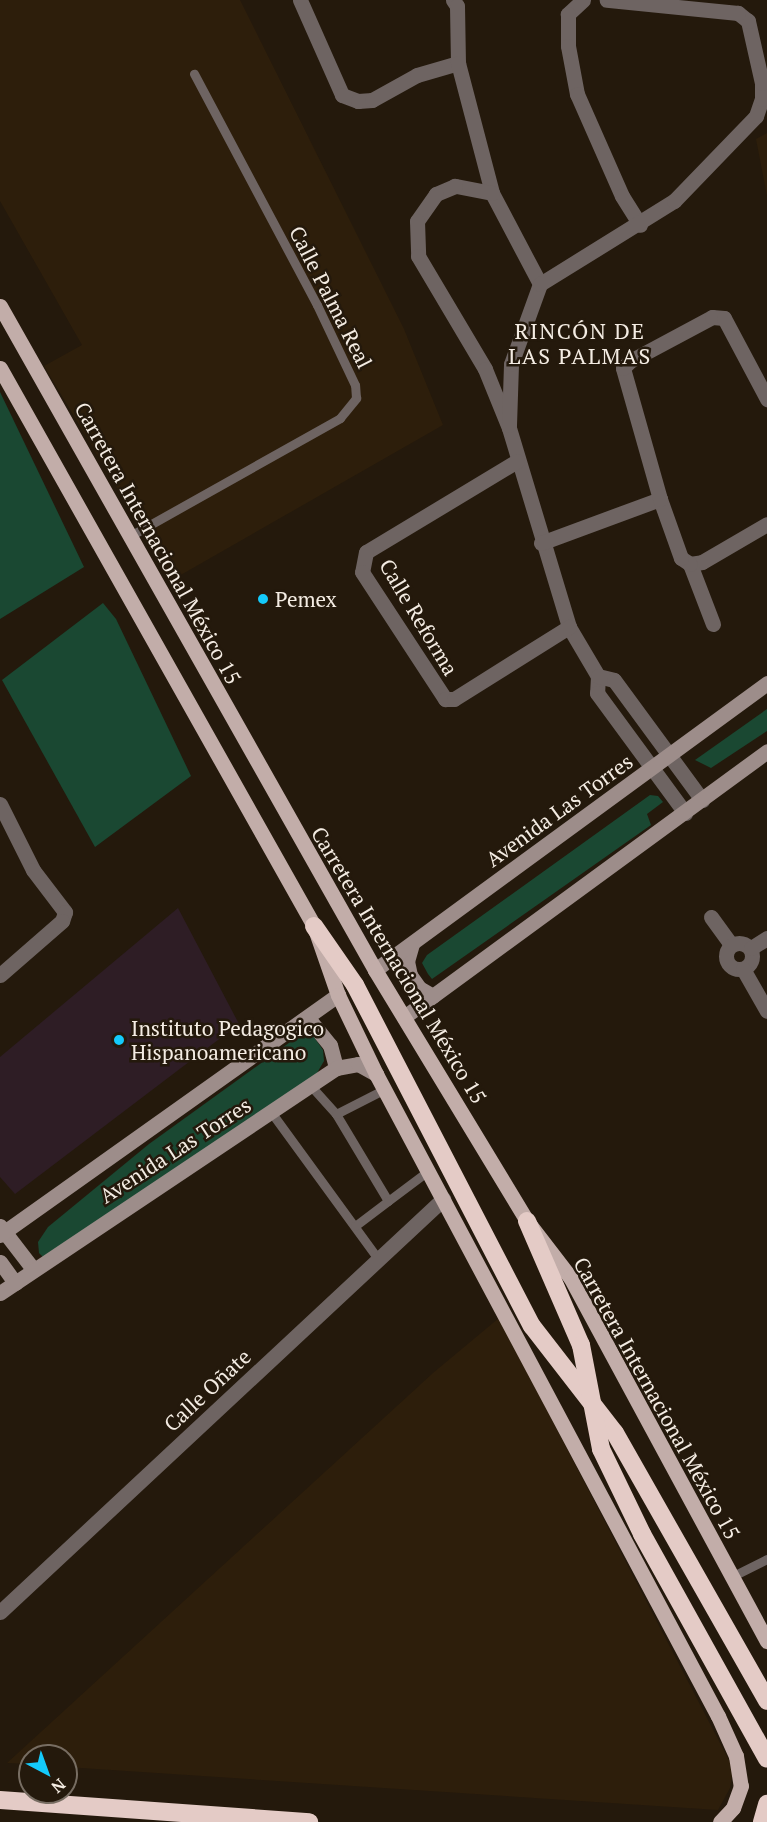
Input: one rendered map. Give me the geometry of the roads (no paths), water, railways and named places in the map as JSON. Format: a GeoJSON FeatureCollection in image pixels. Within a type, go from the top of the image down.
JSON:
{"type":"FeatureCollection","features":[{"type":"Feature","properties":{"kind":"highway"},"geometry":{"type":"LineString","coordinates":[[314,926],[355,985],[532,1326],[615,1433],[767,1701]]}},
{"type":"Feature","properties":{"kind":"highway"},"geometry":{"type":"LineString","coordinates":[[527,1221],[581,1345],[601,1449],[642,1534],[767,1759]]}},
{"type":"Feature","properties":{"kind":"highway"},"geometry":{"type":"LineString","coordinates":[[0,1800],[309,1822]]}},
{"type":"Feature","properties":{"kind":"highway"},"geometry":{"type":"LineString","coordinates":[[762,1822],[767,1804]]}},
{"type":"Feature","properties":{"kind":"main road","name":"Carretera Internacional México 15"},"geometry":{"type":"LineString","coordinates":[[0,306],[375,970],[527,1221],[570,1277],[767,1641]]}},
{"type":"Feature","properties":{"kind":"main road"},"geometry":{"type":"LineString","coordinates":[[0,369],[314,926],[338,995],[376,1074],[718,1716],[736,1756],[741,1786],[733,1808],[720,1822]]}},
{"type":"Feature","properties":{"kind":"street"},"geometry":{"type":"LineString","coordinates":[[300,0],[342,95],[358,101],[372,100],[417,75],[458,63]]}},
{"type":"Feature","properties":{"kind":"street"},"geometry":{"type":"LineString","coordinates":[[453,0],[457,6],[458,63],[492,193],[540,284]]}},
{"type":"Feature","properties":{"kind":"street"},"geometry":{"type":"LineString","coordinates":[[583,0],[568,14],[568,46],[577,94],[622,196],[640,225]]}},
{"type":"Feature","properties":{"kind":"street"},"geometry":{"type":"LineString","coordinates":[[509,428],[511,364],[540,284],[640,225],[693,185],[756,116],[762,83],[748,21],[738,13],[607,0]]}},
{"type":"Feature","properties":{"kind":"street"},"geometry":{"type":"LineString","coordinates":[[492,193],[455,186],[436,194],[417,221],[418,256],[485,369],[509,428],[516,461],[569,627],[598,676],[597,693],[685,813]]}},
{"type":"Feature","properties":{"kind":"street"},"geometry":{"type":"LineString","coordinates":[[713,624],[690,564],[681,558],[660,499],[623,368],[630,361],[712,317],[724,318],[767,399]]}},
{"type":"Feature","properties":{"kind":"street"},"geometry":{"type":"LineString","coordinates":[[485,369],[498,373],[511,364]]}},
{"type":"Feature","properties":{"kind":"street","name":"Calle Reforma"},"geometry":{"type":"LineString","coordinates":[[516,461],[366,552],[362,572],[445,699],[454,699],[569,627]]}},
{"type":"Feature","properties":{"kind":"street"},"geometry":{"type":"LineString","coordinates":[[541,543],[660,499]]}},
{"type":"Feature","properties":{"kind":"street"},"geometry":{"type":"LineString","coordinates":[[690,564],[702,562],[767,524]]}},
{"type":"Feature","properties":{"kind":"street"},"geometry":{"type":"LineString","coordinates":[[598,676],[614,680],[702,800]]}},
{"type":"Feature","properties":{"kind":"street","name":"Avenida Las Torres"},"geometry":{"type":"LineString","coordinates":[[375,970],[767,683]]}},
{"type":"Feature","properties":{"kind":"street"},"geometry":{"type":"LineString","coordinates":[[404,1017],[767,751]]}},
{"type":"Feature","properties":{"kind":"street"},"geometry":{"type":"LineString","coordinates":[[0,804],[33,870],[65,912],[62,921],[0,975]]}},
{"type":"Feature","properties":{"kind":"street"},"geometry":{"type":"LineString","coordinates":[[711,916],[731,945]]}},
{"type":"Feature","properties":{"kind":"street"},"geometry":{"type":"LineString","coordinates":[[751,948],[767,939]]}},
{"type":"Feature","properties":{"kind":"street"},"geometry":{"type":"LineString","coordinates":[[751,948],[738,942],[731,945],[726,951],[729,965],[742,969],[767,1011]]}},
{"type":"Feature","properties":{"kind":"street"},"geometry":{"type":"LineString","coordinates":[[412,944],[407,961],[410,975],[419,988],[433,996]]}},
{"type":"Feature","properties":{"kind":"street"},"geometry":{"type":"LineString","coordinates":[[742,969],[752,960],[751,948]]}},
{"type":"Feature","properties":{"kind":"street","name":"Avenida Las Torres"},"geometry":{"type":"LineString","coordinates":[[1,1231],[338,995]]}},
{"type":"Feature","properties":{"kind":"street"},"geometry":{"type":"LineString","coordinates":[[303,1020],[312,1023],[330,1045],[336,1068],[358,1064],[376,1074]]}},
{"type":"Feature","properties":{"kind":"street","name":"Avenida Las Torres"},"geometry":{"type":"LineString","coordinates":[[0,1293],[336,1068]]}},
{"type":"Feature","properties":{"kind":"street","name":"Calle Oñate"},"geometry":{"type":"LineString","coordinates":[[0,1612],[443,1199]]}},
{"type":"Feature","properties":{"kind":"street"},"geometry":{"type":"LineString","coordinates":[[1,1231],[33,1269]]}},
{"type":"Feature","properties":{"kind":"street"},"geometry":{"type":"LineString","coordinates":[[0,1262],[15,1283]]}},
{"type":"Feature","properties":{"kind":"lane","name":"Calle Palma Real"},"geometry":{"type":"LineString","coordinates":[[130,536],[340,418],[356,398],[355,385],[317,305],[194,74]]}},
{"type":"Feature","properties":{"kind":"lane"},"geometry":{"type":"LineString","coordinates":[[310,1086],[336,1114],[388,1201]]}},
{"type":"Feature","properties":{"kind":"lane"},"geometry":{"type":"LineString","coordinates":[[336,1114],[385,1089]]}},
{"type":"Feature","properties":{"kind":"lane"},"geometry":{"type":"LineString","coordinates":[[272,1112],[378,1259]]}},
{"type":"Feature","properties":{"kind":"lane"},"geometry":{"type":"LineString","coordinates":[[355,1226],[428,1171]]}},
{"type":"Feature","properties":{"kind":"lane"},"geometry":{"type":"LineString","coordinates":[[731,1577],[767,1559]]}},
{"type":"Feature","properties":{"kind":"place","name":"Pemex"},"geometry":{"type":"Point","coordinates":[263,599]}},
{"type":"Feature","properties":{"kind":"place","name":"Instituto Pedagogico Hispanoamericano"},"geometry":{"type":"Point","coordinates":[119,1040]}},
{"type":"Feature","properties":{"kind":"district","name":"RINCÓN DE LAS PALMAS"},"geometry":{"type":"Point","coordinates":[580,342]}}]}
